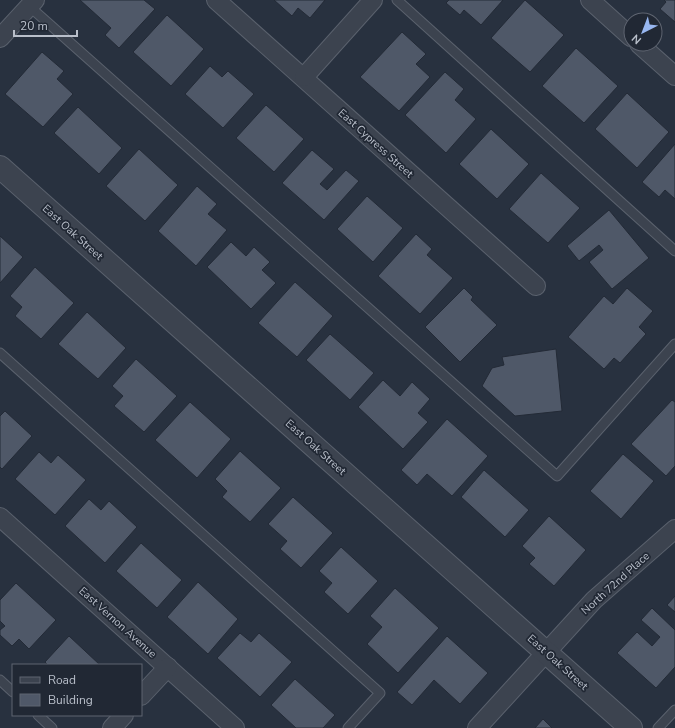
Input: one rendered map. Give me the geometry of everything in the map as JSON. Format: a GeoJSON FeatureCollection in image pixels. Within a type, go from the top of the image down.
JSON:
{"type":"FeatureCollection","features":[{"type":"Feature","properties":{"kind":"street","name":"East Cypress Street"},"geometry":{"type":"LineString","coordinates":[[216,0],[536,286]]}},
{"type":"Feature","properties":{"kind":"street"},"geometry":{"type":"LineString","coordinates":[[304,78],[373,0]]}},
{"type":"Feature","properties":{"kind":"street"},"geometry":{"type":"LineString","coordinates":[[590,0],[623,30]]}},
{"type":"Feature","properties":{"kind":"street"},"geometry":{"type":"LineString","coordinates":[[0,38],[32,3]]}},
{"type":"Feature","properties":{"kind":"street"},"geometry":{"type":"LineString","coordinates":[[648,52],[675,76]]}},
{"type":"Feature","properties":{"kind":"street","name":"East Oak Street"},"geometry":{"type":"LineString","coordinates":[[0,167],[631,728]]}},
{"type":"Feature","properties":{"kind":"street","name":"East Vernon Avenue"},"geometry":{"type":"LineString","coordinates":[[0,517],[235,728]]}},
{"type":"Feature","properties":{"kind":"street","name":"North 72nd Place"},"geometry":{"type":"LineString","coordinates":[[477,728],[594,600],[675,529]]}},
{"type":"Feature","properties":{"kind":"street"},"geometry":{"type":"LineString","coordinates":[[142,695],[168,667]]}},
{"type":"Feature","properties":{"kind":"street"},"geometry":{"type":"LineString","coordinates":[[112,728],[123,716]]}},
{"type":"Feature","properties":{"kind":"lane"},"geometry":{"type":"LineString","coordinates":[[397,0],[675,252]]}},
{"type":"Feature","properties":{"kind":"lane"},"geometry":{"type":"LineString","coordinates":[[32,3],[557,476],[675,344]]}},
{"type":"Feature","properties":{"kind":"lane"},"geometry":{"type":"LineString","coordinates":[[0,353],[380,693],[348,728]]}},
{"type":"Feature","properties":{"kind":"lane"},"geometry":{"type":"LineString","coordinates":[[0,680],[12,691]]}},
{"type":"Feature","properties":{"kind":"lane"},"geometry":{"type":"LineString","coordinates":[[658,728],[675,710]]}},
{"type":"Feature","properties":{"kind":"lane"},"geometry":{"type":"LineString","coordinates":[[39,716],[52,728]]}},
{"type":"Feature","properties":{"kind":"building"},"geometry":{"type":"Polygon","coordinates":[[[80,0],[144,0],[155,9],[119,48],[105,35],[111,28],[80,0]]]}},
{"type":"Feature","properties":{"kind":"building"},"geometry":{"type":"Polygon","coordinates":[[[274,0],[325,0],[310,18],[298,8],[292,16],[274,0]]]}},
{"type":"Feature","properties":{"kind":"building"},"geometry":{"type":"Polygon","coordinates":[[[449,0],[503,0],[481,25],[464,10],[460,15],[446,3],[449,0]]]}},
{"type":"Feature","properties":{"kind":"building"},"geometry":{"type":"Polygon","coordinates":[[[525,0],[564,35],[530,72],[491,38],[525,0]]]}},
{"type":"Feature","properties":{"kind":"building"},"geometry":{"type":"Polygon","coordinates":[[[664,0],[675,0],[675,22],[660,9],[666,2],[664,0]]]}},
{"type":"Feature","properties":{"kind":"building"},"geometry":{"type":"Polygon","coordinates":[[[167,15],[204,49],[171,86],[133,52],[167,15]]]}},
{"type":"Feature","properties":{"kind":"building"},"geometry":{"type":"Polygon","coordinates":[[[402,32],[426,54],[416,64],[430,77],[399,111],[360,77],[402,32]]]}},
{"type":"Feature","properties":{"kind":"building"},"geometry":{"type":"Polygon","coordinates":[[[576,48],[618,86],[584,123],[542,86],[576,48]]]}},
{"type":"Feature","properties":{"kind":"building"},"geometry":{"type":"Polygon","coordinates":[[[42,52],[64,71],[57,79],[73,94],[43,127],[5,94],[42,52]]]}},
{"type":"Feature","properties":{"kind":"building"},"geometry":{"type":"Polygon","coordinates":[[[210,66],[222,77],[228,71],[254,94],[223,128],[185,94],[210,66]]]}},
{"type":"Feature","properties":{"kind":"building"},"geometry":{"type":"Polygon","coordinates":[[[445,72],[464,89],[455,100],[476,119],[446,153],[405,115],[445,72]]]}},
{"type":"Feature","properties":{"kind":"building"},"geometry":{"type":"Polygon","coordinates":[[[627,93],[669,132],[637,168],[595,129],[627,93]]]}},
{"type":"Feature","properties":{"kind":"building"},"geometry":{"type":"Polygon","coordinates":[[[266,105],[304,139],[274,172],[236,138],[266,105]]]}},
{"type":"Feature","properties":{"kind":"building"},"geometry":{"type":"Polygon","coordinates":[[[78,107],[122,148],[99,174],[54,133],[78,107]]]}},
{"type":"Feature","properties":{"kind":"building"},"geometry":{"type":"Polygon","coordinates":[[[491,129],[529,164],[497,199],[459,164],[491,129]]]}},
{"type":"Feature","properties":{"kind":"building"},"geometry":{"type":"Polygon","coordinates":[[[675,144],[675,199],[665,190],[659,197],[642,182],[675,144]]]}},
{"type":"Feature","properties":{"kind":"building"},"geometry":{"type":"Polygon","coordinates":[[[139,149],[178,185],[145,221],[106,186],[139,149]]]}},
{"type":"Feature","properties":{"kind":"building"},"geometry":{"type":"Polygon","coordinates":[[[312,150],[334,169],[320,184],[327,190],[346,170],[359,181],[324,220],[282,183],[312,150]]]}},
{"type":"Feature","properties":{"kind":"building"},"geometry":{"type":"Polygon","coordinates":[[[541,173],[580,208],[548,243],[509,209],[541,173]]]}},
{"type":"Feature","properties":{"kind":"building"},"geometry":{"type":"Polygon","coordinates":[[[197,186],[217,204],[208,214],[227,230],[196,266],[158,231],[197,186]]]}},
{"type":"Feature","properties":{"kind":"building"},"geometry":{"type":"Polygon","coordinates":[[[367,196],[403,228],[373,262],[337,229],[367,196]]]}},
{"type":"Feature","properties":{"kind":"building"},"geometry":{"type":"Polygon","coordinates":[[[609,210],[649,258],[612,289],[589,262],[603,250],[599,245],[579,261],[567,246],[609,210]]]}},
{"type":"Feature","properties":{"kind":"building"},"geometry":{"type":"Polygon","coordinates":[[[416,234],[432,249],[427,255],[453,278],[420,314],[378,276],[416,234]]]}},
{"type":"Feature","properties":{"kind":"building"},"geometry":{"type":"Polygon","coordinates":[[[0,236],[23,257],[0,283],[0,236]]]}},
{"type":"Feature","properties":{"kind":"building"},"geometry":{"type":"Polygon","coordinates":[[[231,242],[246,256],[254,247],[270,262],[262,270],[276,283],[251,309],[207,267],[231,242]]]}},
{"type":"Feature","properties":{"kind":"building"},"geometry":{"type":"Polygon","coordinates":[[[35,267],[74,303],[41,339],[15,316],[22,307],[10,296],[35,267]]]}},
{"type":"Feature","properties":{"kind":"building"},"geometry":{"type":"Polygon","coordinates":[[[295,282],[333,316],[297,357],[258,323],[295,282]]]}},
{"type":"Feature","properties":{"kind":"building"},"geometry":{"type":"Polygon","coordinates":[[[464,288],[473,297],[471,300],[497,325],[460,362],[425,327],[464,288]]]}},
{"type":"Feature","properties":{"kind":"building"},"geometry":{"type":"Polygon","coordinates":[[[627,288],[653,311],[639,327],[646,334],[620,363],[614,358],[604,369],[568,337],[604,296],[613,304],[627,288]]]}},
{"type":"Feature","properties":{"kind":"building"},"geometry":{"type":"Polygon","coordinates":[[[87,312],[126,348],[98,379],[58,344],[87,312]]]}},
{"type":"Feature","properties":{"kind":"building"},"geometry":{"type":"Polygon","coordinates":[[[330,334],[374,373],[350,400],[306,360],[330,334]]]}},
{"type":"Feature","properties":{"kind":"building"},"geometry":{"type":"Polygon","coordinates":[[[556,349],[562,411],[515,416],[482,386],[492,368],[504,365],[502,357],[556,349]]]}},
{"type":"Feature","properties":{"kind":"building"},"geometry":{"type":"Polygon","coordinates":[[[136,359],[177,396],[144,432],[114,406],[123,396],[112,386],[136,359]]]}},
{"type":"Feature","properties":{"kind":"building"},"geometry":{"type":"Polygon","coordinates":[[[383,380],[400,396],[412,382],[430,399],[418,413],[428,422],[403,449],[358,407],[383,380]]]}},
{"type":"Feature","properties":{"kind":"building"},"geometry":{"type":"Polygon","coordinates":[[[672,400],[675,402],[675,466],[666,476],[631,444],[672,400]]]}},
{"type":"Feature","properties":{"kind":"building"},"geometry":{"type":"Polygon","coordinates":[[[190,402],[231,439],[197,478],[155,440],[190,402]]]}},
{"type":"Feature","properties":{"kind":"building"},"geometry":{"type":"Polygon","coordinates":[[[5,411],[32,436],[2,469],[0,467],[0,416],[5,411]]]}},
{"type":"Feature","properties":{"kind":"building"},"geometry":{"type":"Polygon","coordinates":[[[447,419],[488,456],[452,496],[427,474],[417,485],[401,470],[447,419]]]}},
{"type":"Feature","properties":{"kind":"building"},"geometry":{"type":"Polygon","coordinates":[[[240,451],[281,488],[250,522],[222,497],[227,491],[215,479],[240,451]]]}},
{"type":"Feature","properties":{"kind":"building"},"geometry":{"type":"Polygon","coordinates":[[[39,452],[51,463],[58,455],[86,480],[55,515],[15,479],[39,452]]]}},
{"type":"Feature","properties":{"kind":"building"},"geometry":{"type":"Polygon","coordinates":[[[623,454],[654,481],[621,519],[590,491],[623,454]]]}},
{"type":"Feature","properties":{"kind":"building"},"geometry":{"type":"Polygon","coordinates":[[[484,470],[529,510],[505,537],[461,497],[484,470]]]}},
{"type":"Feature","properties":{"kind":"building"},"geometry":{"type":"Polygon","coordinates":[[[293,497],[333,533],[301,568],[280,549],[287,541],[268,524],[293,497]]]}},
{"type":"Feature","properties":{"kind":"building"},"geometry":{"type":"Polygon","coordinates":[[[89,499],[101,510],[109,501],[137,527],[105,563],[65,526],[89,499]]]}},
{"type":"Feature","properties":{"kind":"building"},"geometry":{"type":"Polygon","coordinates":[[[549,516],[586,550],[554,586],[529,564],[535,558],[522,546],[549,516]]]}},
{"type":"Feature","properties":{"kind":"building"},"geometry":{"type":"Polygon","coordinates":[[[141,543],[182,580],[157,608],[116,571],[141,543]]]}},
{"type":"Feature","properties":{"kind":"building"},"geometry":{"type":"Polygon","coordinates":[[[341,547],[378,581],[348,614],[324,592],[332,583],[319,571],[341,547]]]}},
{"type":"Feature","properties":{"kind":"building"},"geometry":{"type":"Polygon","coordinates":[[[198,582],[238,619],[208,654],[167,617],[198,582]]]}},
{"type":"Feature","properties":{"kind":"building"},"geometry":{"type":"Polygon","coordinates":[[[16,583],[56,620],[29,649],[19,639],[12,646],[0,635],[0,630],[5,626],[0,621],[0,600],[16,583]]]}},
{"type":"Feature","properties":{"kind":"building"},"geometry":{"type":"Polygon","coordinates":[[[395,588],[439,628],[398,673],[367,644],[382,627],[370,616],[395,588]]]}},
{"type":"Feature","properties":{"kind":"building"},"geometry":{"type":"Polygon","coordinates":[[[675,596],[675,612],[667,605],[675,596]]]}},
{"type":"Feature","properties":{"kind":"building"},"geometry":{"type":"Polygon","coordinates":[[[652,608],[675,630],[675,667],[656,688],[617,653],[637,632],[652,646],[660,637],[641,620],[652,608]]]}},
{"type":"Feature","properties":{"kind":"building"},"geometry":{"type":"Polygon","coordinates":[[[240,633],[251,642],[259,633],[292,662],[260,697],[217,658],[240,633]]]}},
{"type":"Feature","properties":{"kind":"building"},"geometry":{"type":"Polygon","coordinates":[[[69,636],[99,664],[47,664],[45,662],[69,636]]]}},
{"type":"Feature","properties":{"kind":"building"},"geometry":{"type":"Polygon","coordinates":[[[447,636],[488,673],[460,704],[434,680],[412,705],[397,692],[447,636]]]}},
{"type":"Feature","properties":{"kind":"building"},"geometry":{"type":"Polygon","coordinates":[[[295,679],[335,715],[323,728],[296,728],[271,705],[295,679]]]}},
{"type":"Feature","properties":{"kind":"building"},"geometry":{"type":"Polygon","coordinates":[[[543,719],[552,728],[535,728],[543,719]]]}}]}
